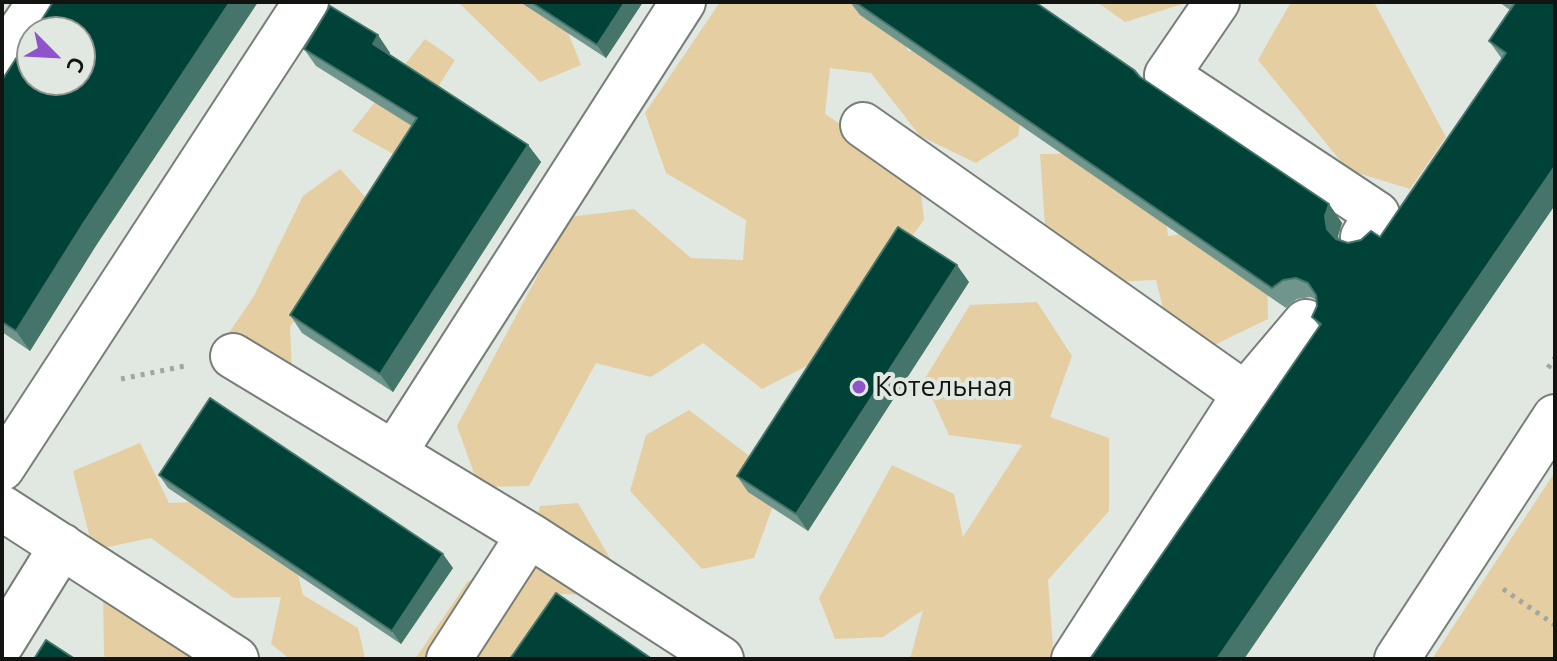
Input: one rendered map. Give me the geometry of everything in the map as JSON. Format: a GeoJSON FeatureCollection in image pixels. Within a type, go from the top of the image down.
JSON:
{"type":"FeatureCollection","features":[{"type":"Feature","properties":{"kind":"street"},"geometry":{"type":"LineString","coordinates":[[2,58],[40,2]]}},
{"type":"Feature","properties":{"kind":"street"},"geometry":{"type":"LineString","coordinates":[[2,468],[306,2]]}},
{"type":"Feature","properties":{"kind":"street"},"geometry":{"type":"LineString","coordinates":[[394,453],[683,2]]}},
{"type":"Feature","properties":{"kind":"street"},"geometry":{"type":"LineString","coordinates":[[1217,2],[1167,75],[1377,214],[1363,237]]}},
{"type":"Feature","properties":{"kind":"street"},"geometry":{"type":"LineString","coordinates":[[863,125],[1245,394]]}},
{"type":"Feature","properties":{"kind":"street"},"geometry":{"type":"LineString","coordinates":[[1074,659],[1245,394],[1306,322]]}},
{"type":"Feature","properties":{"kind":"street"},"geometry":{"type":"LineString","coordinates":[[233,356],[529,535],[721,659]]}},
{"type":"Feature","properties":{"kind":"street"},"geometry":{"type":"LineString","coordinates":[[1397,659],[1555,417]]}},
{"type":"Feature","properties":{"kind":"street"},"geometry":{"type":"LineString","coordinates":[[2,508],[236,659]]}},
{"type":"Feature","properties":{"kind":"street"},"geometry":{"type":"LineString","coordinates":[[449,659],[529,535]]}},
{"type":"Feature","properties":{"kind":"street"},"geometry":{"type":"LineString","coordinates":[[2,643],[62,546]]}},
{"type":"Feature","properties":{"kind":"path"},"geometry":{"type":"LineString","coordinates":[[1461,561],[1555,625]]}},
{"type":"Feature","properties":{"kind":"shaded area"},"geometry":{"type":"Polygon","coordinates":[[[458,2],[556,2],[581,65],[540,82],[458,2]]]}},
{"type":"Feature","properties":{"kind":"shaded area"},"geometry":{"type":"Polygon","coordinates":[[[720,2],[887,2],[908,51],[960,51],[1023,102],[1018,136],[976,163],[920,136],[871,73],[830,68],[825,114],[919,176],[924,220],[820,359],[762,389],[703,343],[651,377],[596,363],[529,486],[479,487],[457,426],[569,217],[634,209],[691,258],[743,260],[746,220],[666,173],[645,113],[720,2]]]}},
{"type":"Feature","properties":{"kind":"shaded area"},"geometry":{"type":"Polygon","coordinates":[[[1097,2],[1189,2],[1125,22],[1097,2]]]}},
{"type":"Feature","properties":{"kind":"shaded area"},"geometry":{"type":"Polygon","coordinates":[[[1291,2],[1375,4],[1446,137],[1410,189],[1348,170],[1258,60],[1291,2]]]}},
{"type":"Feature","properties":{"kind":"shaded area"},"geometry":{"type":"Polygon","coordinates":[[[425,39],[455,60],[395,155],[352,131],[425,39]]]}},
{"type":"Feature","properties":{"kind":"shaded area"},"geometry":{"type":"Polygon","coordinates":[[[1106,153],[1163,196],[1168,236],[1213,229],[1267,265],[1268,319],[1210,347],[1166,320],[1156,280],[1109,282],[1045,226],[1040,154],[1106,153]]]}},
{"type":"Feature","properties":{"kind":"shaded area"},"geometry":{"type":"Polygon","coordinates":[[[340,169],[370,202],[290,327],[292,373],[236,387],[222,343],[254,296],[303,196],[340,169]]]}},
{"type":"Feature","properties":{"kind":"shaded area"},"geometry":{"type":"Polygon","coordinates":[[[1037,302],[1072,356],[1050,417],[1109,438],[1109,511],[1048,580],[1054,659],[910,659],[923,610],[883,637],[835,639],[819,598],[892,465],[954,494],[963,537],[1022,445],[949,435],[924,380],[970,305],[1037,302]]]}},
{"type":"Feature","properties":{"kind":"shaded area"},"geometry":{"type":"Polygon","coordinates":[[[689,410],[782,481],[754,558],[702,569],[630,491],[646,435],[689,410]]]}},
{"type":"Feature","properties":{"kind":"shaded area"},"geometry":{"type":"Polygon","coordinates":[[[140,443],[169,503],[237,500],[289,540],[303,595],[358,628],[365,658],[290,659],[271,644],[281,597],[234,598],[151,538],[93,550],[73,471],[140,443]]]}},
{"type":"Feature","properties":{"kind":"shaded area"},"geometry":{"type":"Polygon","coordinates":[[[1555,472],[1555,659],[1432,659],[1485,578],[1555,472]]]}},
{"type":"Feature","properties":{"kind":"shaded area"},"geometry":{"type":"Polygon","coordinates":[[[578,503],[610,558],[601,595],[558,594],[509,659],[415,659],[468,581],[524,571],[540,506],[578,503]]]}},
{"type":"Feature","properties":{"kind":"shaded area"},"geometry":{"type":"Polygon","coordinates":[[[103,588],[255,659],[109,659],[104,656],[103,588]]]}},
{"type":"Feature","properties":{"kind":"building"},"geometry":{"type":"Polygon","coordinates":[[[53,2],[230,2],[16,331],[2,322],[2,80],[16,59],[16,96],[96,96],[96,16],[44,16],[53,2]]]}},
{"type":"Feature","properties":{"kind":"building"},"geometry":{"type":"Polygon","coordinates":[[[531,2],[625,2],[597,45],[531,2]]]}},
{"type":"Feature","properties":{"kind":"building"},"geometry":{"type":"Polygon","coordinates":[[[855,2],[1035,2],[1329,204],[1325,216],[1327,229],[1336,239],[1348,243],[1361,240],[1371,231],[1380,237],[1506,53],[1489,41],[1514,2],[1555,2],[1555,166],[1217,659],[1090,659],[1321,324],[1312,317],[1317,306],[1316,295],[1308,283],[1296,278],[1283,280],[1272,288],[855,2]]]}},
{"type":"Feature","properties":{"kind":"building"},"geometry":{"type":"Polygon","coordinates":[[[330,6],[378,35],[373,44],[528,145],[380,374],[290,315],[417,118],[304,49],[330,6]]]}},
{"type":"Feature","properties":{"kind":"building","name":"Котельная"},"geometry":{"type":"Polygon","coordinates":[[[898,227],[957,265],[796,514],[737,476],[898,227]]]}},
{"type":"Feature","properties":{"kind":"building"},"geometry":{"type":"Polygon","coordinates":[[[210,398],[443,554],[392,631],[159,475],[210,398]]]}},
{"type":"Feature","properties":{"kind":"building"},"geometry":{"type":"Polygon","coordinates":[[[556,593],[652,659],[510,659],[556,593]]]}},
{"type":"Feature","properties":{"kind":"building"},"geometry":{"type":"Polygon","coordinates":[[[46,640],[75,659],[34,659],[46,640]]]}},
{"type":"Feature","properties":{"kind":"place","name":"Котельная"},"geometry":{"type":"Point","coordinates":[859,387]}}]}
